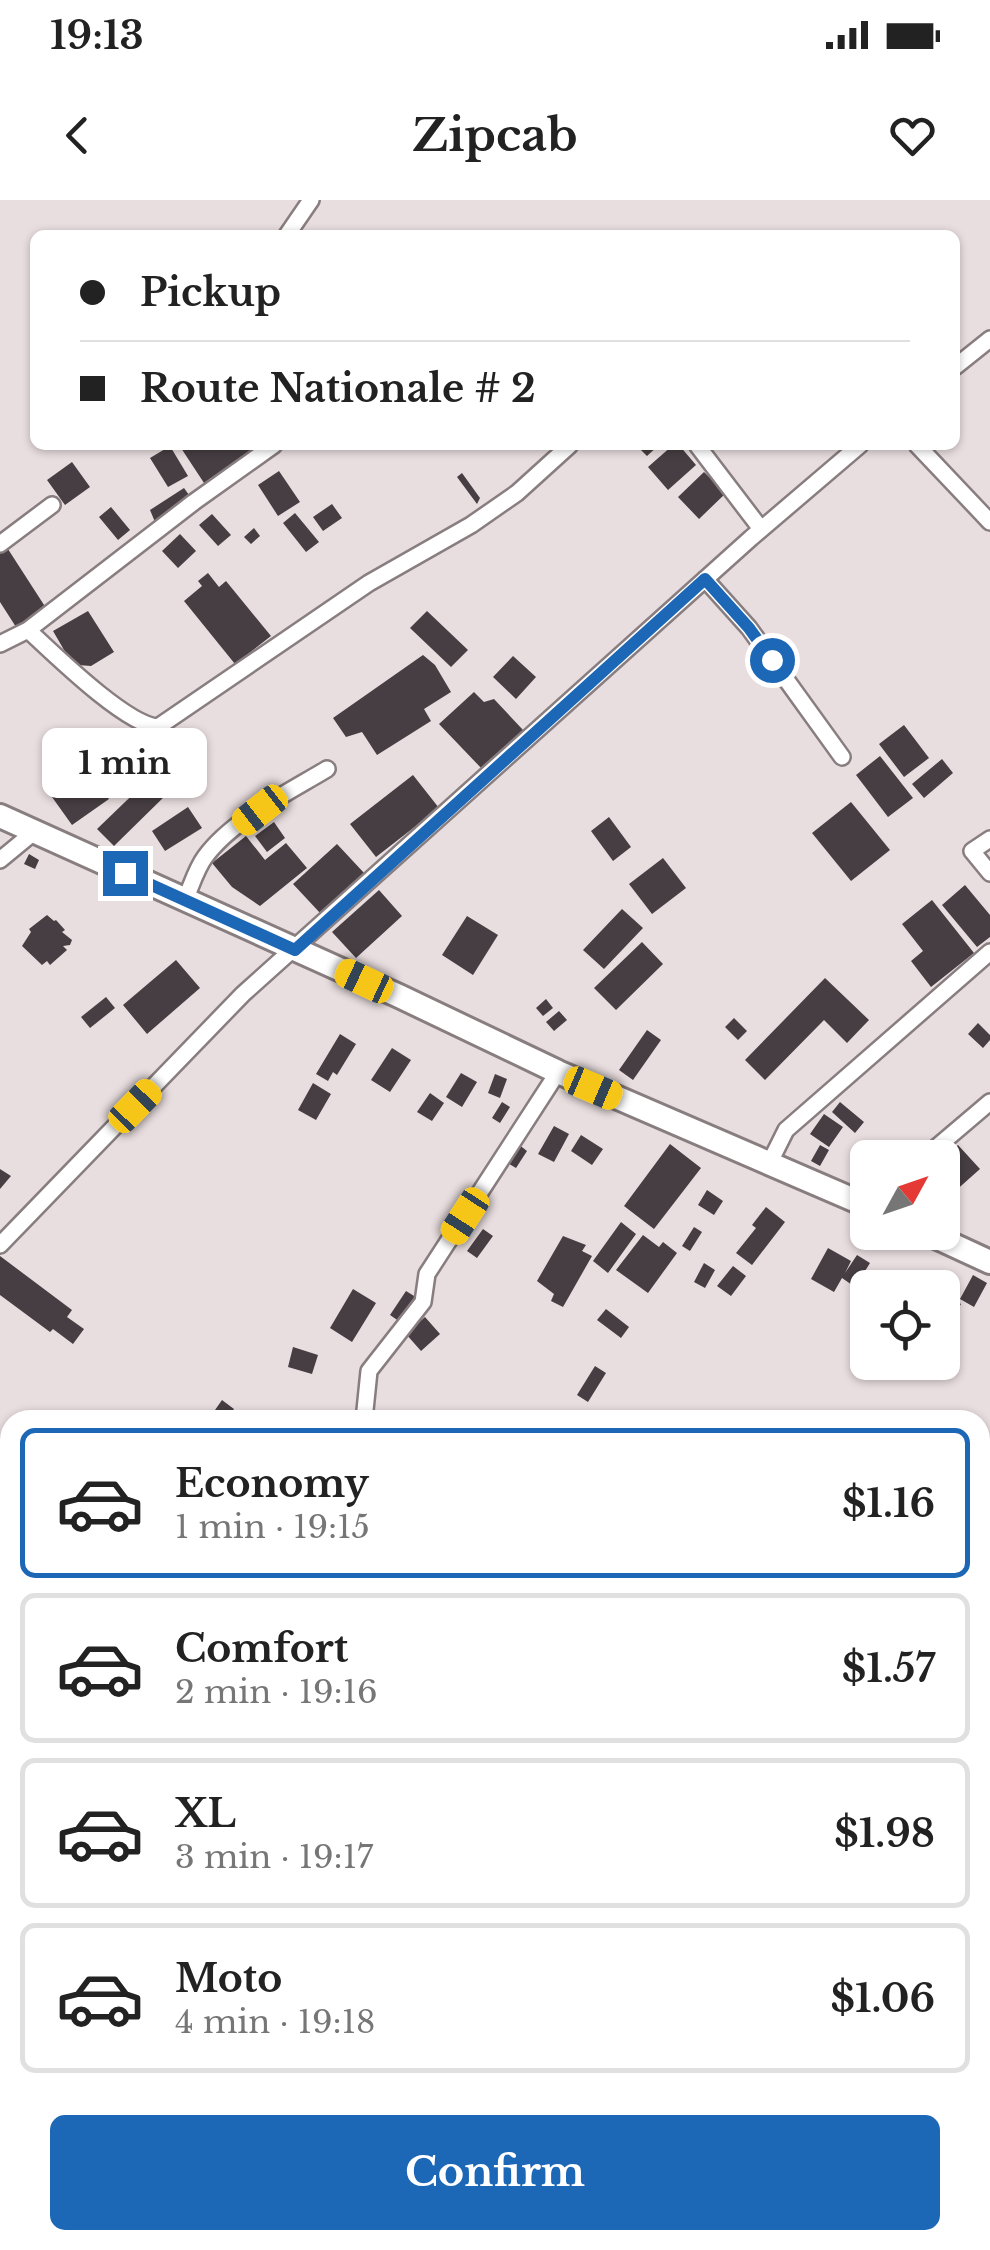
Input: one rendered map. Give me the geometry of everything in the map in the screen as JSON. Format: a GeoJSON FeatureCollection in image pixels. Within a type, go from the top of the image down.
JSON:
{"type":"FeatureCollection","features":[{"type":"Feature","properties":{"kind":"main road"},"geometry":{"type":"LineString","coordinates":[[0,816],[558,1072],[850,1198]]}},
{"type":"Feature","properties":{"kind":"main road"},"geometry":{"type":"LineString","coordinates":[[960,1248],[990,1262]]}},
{"type":"Feature","properties":{"kind":"street"},"geometry":{"type":"LineString","coordinates":[[291,230],[311,200]]}},
{"type":"Feature","properties":{"kind":"street"},"geometry":{"type":"LineString","coordinates":[[960,363],[990,338]]}},
{"type":"Feature","properties":{"kind":"street"},"geometry":{"type":"LineString","coordinates":[[0,644],[28,630],[267,450]]}},
{"type":"Feature","properties":{"kind":"street"},"geometry":{"type":"LineString","coordinates":[[28,630],[87,683],[142,724],[158,727],[370,583],[471,525],[517,492],[564,450]]}},
{"type":"Feature","properties":{"kind":"street"},"geometry":{"type":"LineString","coordinates":[[701,450],[761,530]]}},
{"type":"Feature","properties":{"kind":"street"},"geometry":{"type":"LineString","coordinates":[[0,1245],[243,994],[854,450]]}},
{"type":"Feature","properties":{"kind":"street"},"geometry":{"type":"LineString","coordinates":[[922,450],[990,522]]}},
{"type":"Feature","properties":{"kind":"street"},"geometry":{"type":"LineString","coordinates":[[0,544],[52,505]]}},
{"type":"Feature","properties":{"kind":"street"},"geometry":{"type":"LineString","coordinates":[[705,579],[749,628],[842,758]]}},
{"type":"Feature","properties":{"kind":"street"},"geometry":{"type":"LineString","coordinates":[[186,900],[205,857],[225,837],[260,810],[327,769]]}},
{"type":"Feature","properties":{"kind":"street"},"geometry":{"type":"LineString","coordinates":[[0,860],[34,832]]}},
{"type":"Feature","properties":{"kind":"street"},"geometry":{"type":"LineString","coordinates":[[990,839],[972,851],[990,872]]}},
{"type":"Feature","properties":{"kind":"street"},"geometry":{"type":"LineString","coordinates":[[769,1164],[786,1130],[990,952]]}},
{"type":"Feature","properties":{"kind":"street"},"geometry":{"type":"LineString","coordinates":[[365,1410],[369,1371],[422,1302],[428,1274],[558,1072]]}},
{"type":"Feature","properties":{"kind":"street"},"geometry":{"type":"LineString","coordinates":[[945,1140],[990,1102]]}},
{"type":"Feature","properties":{"kind":"building"},"geometry":{"type":"Polygon","coordinates":[[[163,450],[172,450],[188,476],[168,487],[150,458],[163,450]]]}},
{"type":"Feature","properties":{"kind":"building"},"geometry":{"type":"Polygon","coordinates":[[[182,450],[260,450],[206,486],[182,450]]]}},
{"type":"Feature","properties":{"kind":"building"},"geometry":{"type":"Polygon","coordinates":[[[667,450],[683,450],[696,465],[668,490],[648,467],[667,450]]]}},
{"type":"Feature","properties":{"kind":"building"},"geometry":{"type":"Polygon","coordinates":[[[72,462],[90,487],[65,505],[47,480],[72,462]]]}},
{"type":"Feature","properties":{"kind":"building"},"geometry":{"type":"Polygon","coordinates":[[[279,471],[300,502],[278,516],[258,485],[279,471]]]}},
{"type":"Feature","properties":{"kind":"building"},"geometry":{"type":"Polygon","coordinates":[[[704,472],[726,493],[699,519],[678,497],[704,472]]]}},
{"type":"Feature","properties":{"kind":"building"},"geometry":{"type":"Polygon","coordinates":[[[462,473],[480,498],[477,504],[457,477],[462,473]]]}},
{"type":"Feature","properties":{"kind":"building"},"geometry":{"type":"Polygon","coordinates":[[[184,488],[194,502],[155,522],[150,510],[184,488]]]}},
{"type":"Feature","properties":{"kind":"building"},"geometry":{"type":"Polygon","coordinates":[[[332,504],[342,518],[323,531],[313,517],[332,504]]]}},
{"type":"Feature","properties":{"kind":"building"},"geometry":{"type":"Polygon","coordinates":[[[111,507],[130,530],[118,540],[99,517],[111,507]]]}},
{"type":"Feature","properties":{"kind":"building"},"geometry":{"type":"Polygon","coordinates":[[[295,513],[319,542],[306,552],[283,523],[295,513]]]}},
{"type":"Feature","properties":{"kind":"building"},"geometry":{"type":"Polygon","coordinates":[[[212,514],[231,535],[218,546],[199,525],[212,514]]]}},
{"type":"Feature","properties":{"kind":"building"},"geometry":{"type":"Polygon","coordinates":[[[254,528],[260,536],[251,544],[244,537],[254,528]]]}},
{"type":"Feature","properties":{"kind":"building"},"geometry":{"type":"Polygon","coordinates":[[[180,534],[196,551],[178,568],[162,551],[180,534]]]}},
{"type":"Feature","properties":{"kind":"building"},"geometry":{"type":"Polygon","coordinates":[[[6,546],[46,608],[16,627],[0,602],[0,550],[6,546]]]}},
{"type":"Feature","properties":{"kind":"building"},"geometry":{"type":"Polygon","coordinates":[[[208,573],[219,587],[226,581],[271,636],[235,664],[184,601],[202,586],[198,581],[208,573]]]}},
{"type":"Feature","properties":{"kind":"building"},"geometry":{"type":"Polygon","coordinates":[[[88,611],[114,652],[91,666],[78,665],[67,655],[53,631],[88,611]]]}},
{"type":"Feature","properties":{"kind":"building"},"geometry":{"type":"Polygon","coordinates":[[[427,611],[468,650],[451,667],[410,628],[427,611]]]}},
{"type":"Feature","properties":{"kind":"building"},"geometry":{"type":"Polygon","coordinates":[[[423,655],[435,665],[451,692],[424,709],[431,721],[377,755],[362,732],[346,737],[333,718],[423,655]]]}},
{"type":"Feature","properties":{"kind":"building"},"geometry":{"type":"Polygon","coordinates":[[[513,656],[536,677],[516,699],[493,677],[513,656]]]}},
{"type":"Feature","properties":{"kind":"building"},"geometry":{"type":"Polygon","coordinates":[[[474,692],[484,702],[494,699],[524,731],[483,770],[439,724],[474,692]]]}},
{"type":"Feature","properties":{"kind":"building"},"geometry":{"type":"Polygon","coordinates":[[[904,725],[929,758],[904,777],[879,744],[904,725]]]}},
{"type":"Feature","properties":{"kind":"building"},"geometry":{"type":"Polygon","coordinates":[[[880,756],[913,798],[888,817],[856,775],[880,756]]]}},
{"type":"Feature","properties":{"kind":"building"},"geometry":{"type":"Polygon","coordinates":[[[942,759],[953,773],[924,798],[912,784],[942,759]]]}},
{"type":"Feature","properties":{"kind":"building"},"geometry":{"type":"Polygon","coordinates":[[[90,771],[109,799],[72,825],[52,797],[90,771]]]}},
{"type":"Feature","properties":{"kind":"building"},"geometry":{"type":"Polygon","coordinates":[[[413,775],[439,808],[376,857],[350,824],[413,775]]]}},
{"type":"Feature","properties":{"kind":"building"},"geometry":{"type":"Polygon","coordinates":[[[152,776],[168,793],[114,846],[97,829],[152,776]]]}},
{"type":"Feature","properties":{"kind":"building"},"geometry":{"type":"Polygon","coordinates":[[[851,802],[890,850],[851,881],[812,833],[851,802]]]}},
{"type":"Feature","properties":{"kind":"building"},"geometry":{"type":"Polygon","coordinates":[[[188,807],[202,828],[165,851],[152,831],[188,807]]]}},
{"type":"Feature","properties":{"kind":"building"},"geometry":{"type":"Polygon","coordinates":[[[609,817],[631,847],[613,861],[591,831],[609,817]]]}},
{"type":"Feature","properties":{"kind":"building"},"geometry":{"type":"Polygon","coordinates":[[[274,822],[285,838],[267,852],[255,836],[274,822]]]}},
{"type":"Feature","properties":{"kind":"building"},"geometry":{"type":"Polygon","coordinates":[[[246,836],[265,860],[286,843],[307,868],[260,906],[232,887],[212,863],[246,836]]]}},
{"type":"Feature","properties":{"kind":"building"},"geometry":{"type":"Polygon","coordinates":[[[337,844],[365,874],[321,914],[293,884],[337,844]]]}},
{"type":"Feature","properties":{"kind":"building"},"geometry":{"type":"Polygon","coordinates":[[[29,854],[39,860],[35,869],[24,864],[29,854]]]}},
{"type":"Feature","properties":{"kind":"building"},"geometry":{"type":"Polygon","coordinates":[[[663,858],[686,888],[652,914],[629,884],[663,858]]]}},
{"type":"Feature","properties":{"kind":"building"},"geometry":{"type":"Polygon","coordinates":[[[965,885],[990,915],[990,937],[977,947],[942,905],[965,885]]]}},
{"type":"Feature","properties":{"kind":"building"},"geometry":{"type":"Polygon","coordinates":[[[379,890],[402,916],[356,958],[332,932],[379,890]]]}},
{"type":"Feature","properties":{"kind":"building"},"geometry":{"type":"Polygon","coordinates":[[[932,900],[974,953],[931,987],[911,961],[923,951],[902,924],[932,900]]]}},
{"type":"Feature","properties":{"kind":"building"},"geometry":{"type":"Polygon","coordinates":[[[622,909],[643,928],[604,969],[583,950],[622,909]]]}},
{"type":"Feature","properties":{"kind":"building"},"geometry":{"type":"Polygon","coordinates":[[[47,915],[72,940],[50,965],[47,961],[42,965],[22,946],[29,929],[47,915]]]}},
{"type":"Feature","properties":{"kind":"building"},"geometry":{"type":"Polygon","coordinates":[[[467,916],[498,935],[473,975],[442,955],[467,916]]]}},
{"type":"Feature","properties":{"kind":"building"},"geometry":{"type":"Polygon","coordinates":[[[642,942],[663,964],[616,1010],[594,988],[642,942]]]}},
{"type":"Feature","properties":{"kind":"building"},"geometry":{"type":"Polygon","coordinates":[[[176,960],[200,988],[147,1034],[123,1005],[176,960]]]}},
{"type":"Feature","properties":{"kind":"building"},"geometry":{"type":"Polygon","coordinates":[[[825,978],[869,1020],[847,1043],[824,1020],[765,1080],[745,1060],[825,978]]]}},
{"type":"Feature","properties":{"kind":"building"},"geometry":{"type":"Polygon","coordinates":[[[106,997],[115,1008],[90,1028],[81,1017],[106,997]]]}},
{"type":"Feature","properties":{"kind":"building"},"geometry":{"type":"Polygon","coordinates":[[[546,999],[553,1008],[543,1016],[536,1008],[546,999]]]}},
{"type":"Feature","properties":{"kind":"building"},"geometry":{"type":"Polygon","coordinates":[[[559,1011],[567,1020],[554,1031],[546,1022],[559,1011]]]}},
{"type":"Feature","properties":{"kind":"building"},"geometry":{"type":"Polygon","coordinates":[[[734,1018],[747,1031],[738,1040],[725,1027],[734,1018]]]}},
{"type":"Feature","properties":{"kind":"building"},"geometry":{"type":"Polygon","coordinates":[[[978,1023],[990,1035],[983,1048],[968,1034],[978,1023]]]}},
{"type":"Feature","properties":{"kind":"building"},"geometry":{"type":"Polygon","coordinates":[[[647,1030],[661,1040],[633,1080],[619,1070],[647,1030]]]}},
{"type":"Feature","properties":{"kind":"building"},"geometry":{"type":"Polygon","coordinates":[[[340,1034],[356,1044],[337,1075],[333,1072],[328,1081],[316,1074],[340,1034]]]}},
{"type":"Feature","properties":{"kind":"building"},"geometry":{"type":"Polygon","coordinates":[[[392,1048],[411,1060],[390,1092],[371,1080],[392,1048]]]}},
{"type":"Feature","properties":{"kind":"building"},"geometry":{"type":"Polygon","coordinates":[[[461,1073],[477,1082],[462,1107],[446,1097],[461,1073]]]}},
{"type":"Feature","properties":{"kind":"building"},"geometry":{"type":"Polygon","coordinates":[[[495,1074],[507,1079],[500,1098],[488,1093],[495,1074]]]}},
{"type":"Feature","properties":{"kind":"building"},"geometry":{"type":"Polygon","coordinates":[[[313,1083],[331,1094],[316,1120],[298,1110],[313,1083]]]}},
{"type":"Feature","properties":{"kind":"building"},"geometry":{"type":"Polygon","coordinates":[[[430,1093],[444,1103],[432,1121],[417,1112],[430,1093]]]}},
{"type":"Feature","properties":{"kind":"building"},"geometry":{"type":"Polygon","coordinates":[[[502,1102],[510,1107],[500,1123],[492,1118],[502,1102]]]}},
{"type":"Feature","properties":{"kind":"building"},"geometry":{"type":"Polygon","coordinates":[[[840,1102],[864,1122],[855,1133],[832,1112],[840,1102]]]}},
{"type":"Feature","properties":{"kind":"building"},"geometry":{"type":"Polygon","coordinates":[[[824,1114],[843,1127],[829,1147],[810,1134],[824,1114]]]}},
{"type":"Feature","properties":{"kind":"building"},"geometry":{"type":"Polygon","coordinates":[[[554,1126],[569,1134],[554,1162],[538,1154],[554,1126]]]}},
{"type":"Feature","properties":{"kind":"building"},"geometry":{"type":"Polygon","coordinates":[[[581,1135],[603,1149],[592,1165],[571,1151],[581,1135]]]}},
{"type":"Feature","properties":{"kind":"building"},"geometry":{"type":"Polygon","coordinates":[[[518,1144],[527,1151],[516,1168],[506,1162],[518,1144]]]}},
{"type":"Feature","properties":{"kind":"building"},"geometry":{"type":"Polygon","coordinates":[[[670,1144],[701,1168],[654,1229],[624,1206],[670,1144]]]}},
{"type":"Feature","properties":{"kind":"building"},"geometry":{"type":"Polygon","coordinates":[[[820,1145],[829,1150],[820,1166],[811,1161],[820,1145]]]}},
{"type":"Feature","properties":{"kind":"building"},"geometry":{"type":"Polygon","coordinates":[[[960,1147],[980,1169],[960,1187],[960,1147]]]}},
{"type":"Feature","properties":{"kind":"building"},"geometry":{"type":"Polygon","coordinates":[[[0,1169],[11,1176],[0,1189],[0,1169]]]}},
{"type":"Feature","properties":{"kind":"building"},"geometry":{"type":"Polygon","coordinates":[[[707,1190],[723,1201],[714,1215],[698,1205],[707,1190]]]}},
{"type":"Feature","properties":{"kind":"building"},"geometry":{"type":"Polygon","coordinates":[[[766,1207],[785,1222],[752,1265],[736,1253],[756,1228],[752,1225],[766,1207]]]}},
{"type":"Feature","properties":{"kind":"building"},"geometry":{"type":"Polygon","coordinates":[[[621,1222],[636,1234],[608,1273],[593,1261],[621,1222]]]}},
{"type":"Feature","properties":{"kind":"building"},"geometry":{"type":"Polygon","coordinates":[[[694,1227],[702,1232],[690,1251],[682,1246],[694,1227]]]}},
{"type":"Feature","properties":{"kind":"building"},"geometry":{"type":"Polygon","coordinates":[[[483,1229],[493,1236],[477,1258],[467,1251],[483,1229]]]}},
{"type":"Feature","properties":{"kind":"building"},"geometry":{"type":"Polygon","coordinates":[[[643,1235],[659,1247],[663,1242],[677,1253],[648,1293],[616,1270],[643,1235]]]}},
{"type":"Feature","properties":{"kind":"building"},"geometry":{"type":"Polygon","coordinates":[[[563,1236],[586,1245],[582,1251],[592,1256],[563,1307],[551,1301],[554,1294],[537,1281],[563,1236]]]}},
{"type":"Feature","properties":{"kind":"building"},"geometry":{"type":"Polygon","coordinates":[[[828,1248],[851,1261],[845,1273],[857,1255],[870,1263],[866,1270],[850,1270],[850,1284],[842,1278],[834,1292],[811,1279],[828,1248]]]}},
{"type":"Feature","properties":{"kind":"building"},"geometry":{"type":"Polygon","coordinates":[[[0,1256],[72,1310],[67,1317],[84,1329],[73,1344],[0,1295],[0,1256]]]}},
{"type":"Feature","properties":{"kind":"building"},"geometry":{"type":"Polygon","coordinates":[[[704,1263],[715,1270],[705,1288],[694,1282],[704,1263]]]}},
{"type":"Feature","properties":{"kind":"building"},"geometry":{"type":"Polygon","coordinates":[[[733,1266],[746,1276],[731,1296],[717,1286],[733,1266]]]}},
{"type":"Feature","properties":{"kind":"building"},"geometry":{"type":"Polygon","coordinates":[[[973,1275],[987,1283],[974,1307],[960,1299],[973,1275]]]}},
{"type":"Feature","properties":{"kind":"building"},"geometry":{"type":"Polygon","coordinates":[[[353,1289],[376,1303],[352,1342],[330,1328],[353,1289]]]}},
{"type":"Feature","properties":{"kind":"building"},"geometry":{"type":"Polygon","coordinates":[[[406,1291],[419,1299],[403,1324],[390,1315],[406,1291]]]}},
{"type":"Feature","properties":{"kind":"building"},"geometry":{"type":"Polygon","coordinates":[[[606,1309],[629,1327],[621,1338],[597,1320],[606,1309]]]}},
{"type":"Feature","properties":{"kind":"building"},"geometry":{"type":"Polygon","coordinates":[[[425,1317],[440,1334],[421,1351],[406,1334],[425,1317]]]}},
{"type":"Feature","properties":{"kind":"building"},"geometry":{"type":"Polygon","coordinates":[[[293,1347],[318,1355],[312,1374],[288,1367],[293,1347]]]}},
{"type":"Feature","properties":{"kind":"building"},"geometry":{"type":"Polygon","coordinates":[[[595,1366],[606,1373],[588,1402],[577,1395],[595,1366]]]}},
{"type":"Feature","properties":{"kind":"building"},"geometry":{"type":"Polygon","coordinates":[[[222,1400],[234,1409],[233,1410],[215,1410],[222,1400]]]}},
{"type":"Feature","properties":{"kind":"route"},"geometry":{"type":"LineString","coordinates":[[125,873],[295,950],[705,579],[772,660]]}}]}
